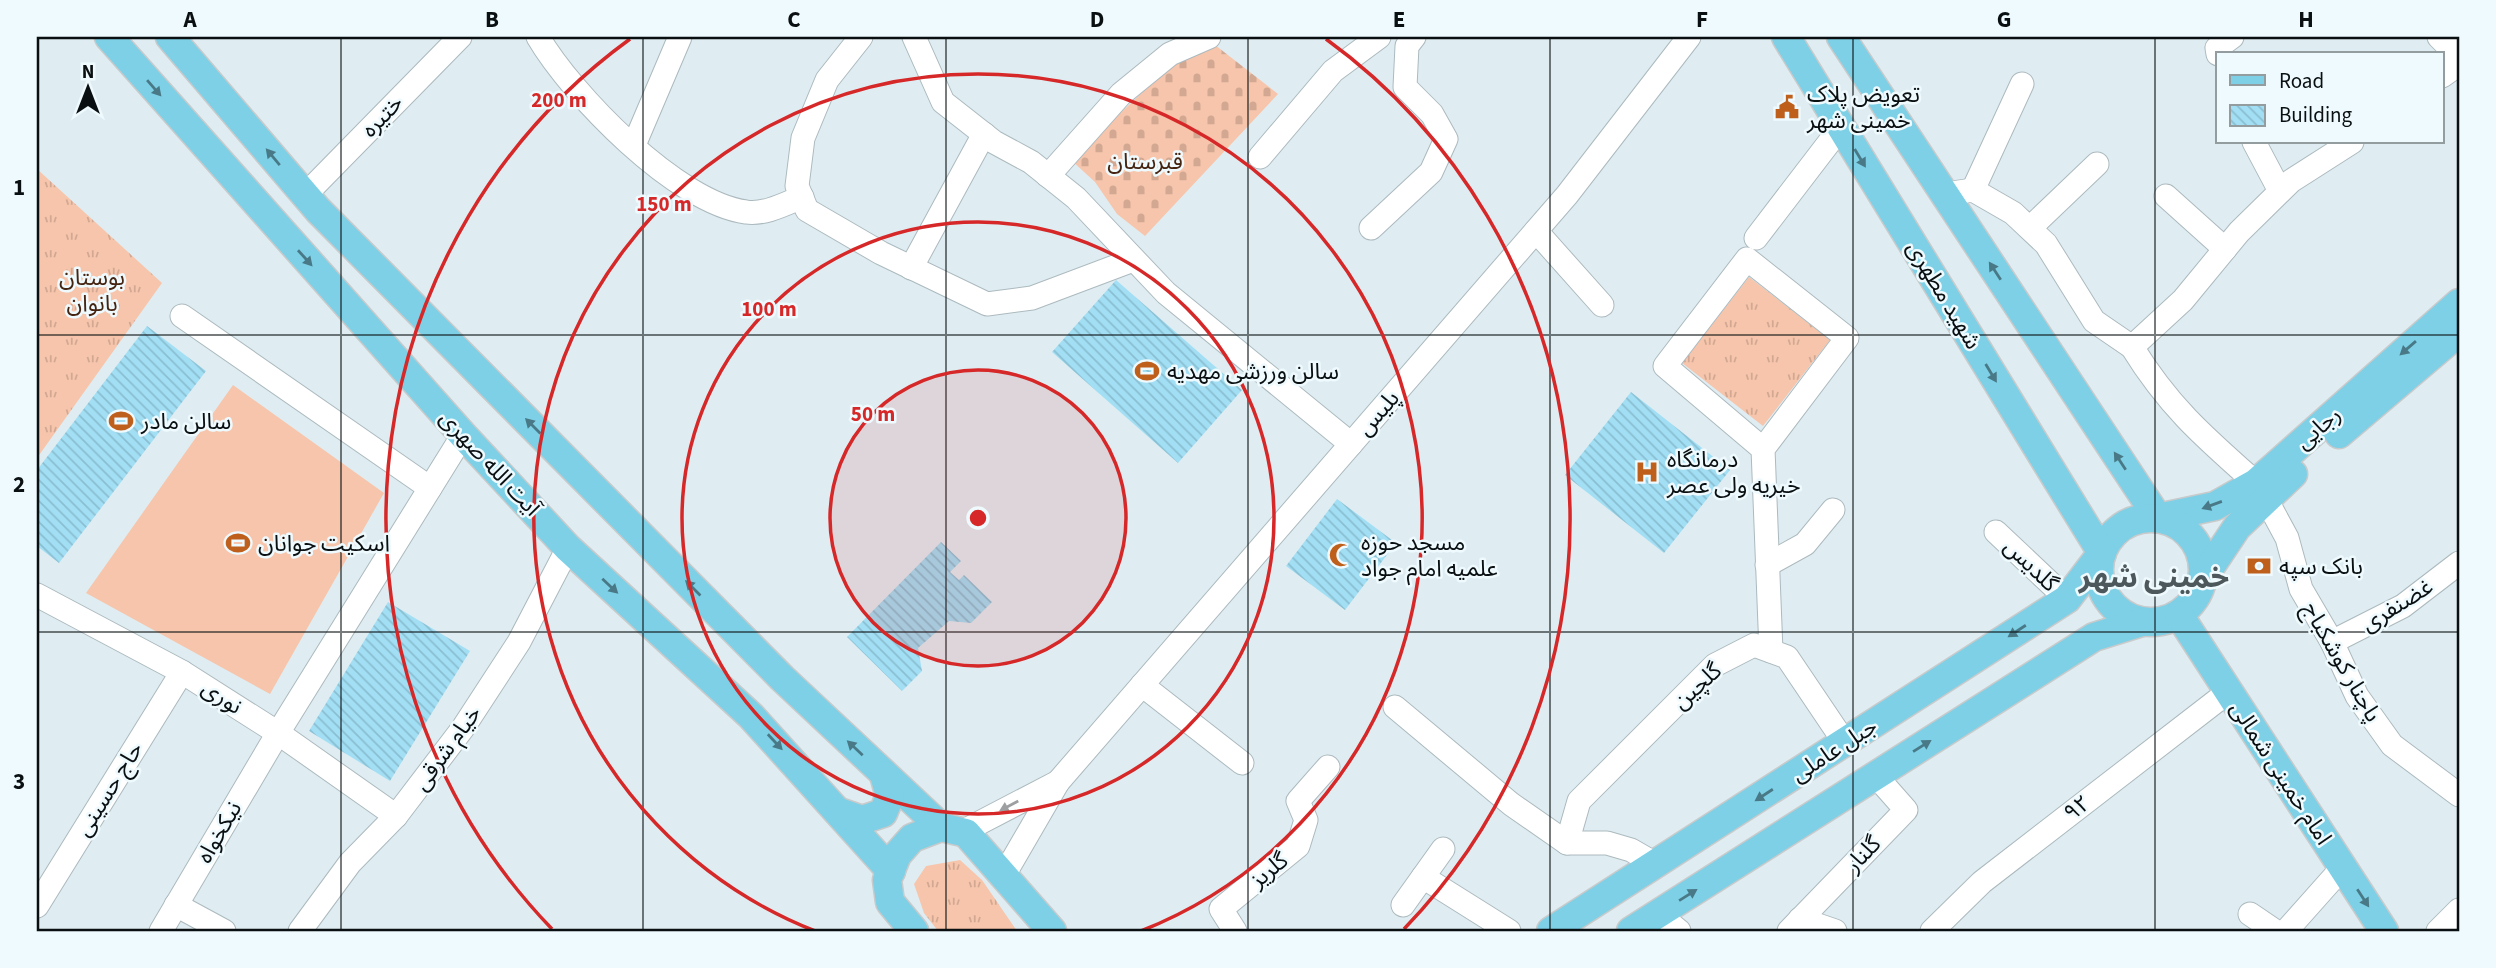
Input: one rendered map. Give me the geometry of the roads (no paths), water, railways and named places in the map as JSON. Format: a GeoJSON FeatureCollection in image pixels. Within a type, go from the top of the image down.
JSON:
{"type":"FeatureCollection","features":[{"type":"Feature","properties":{"kind":"main road","name":"آیت الله صهری"},"geometry":{"type":"LineString","coordinates":[[109,37],[463,435],[568,548],[751,716],[891,870]]}},
{"type":"Feature","properties":{"kind":"main road"},"geometry":{"type":"LineString","coordinates":[[170,37],[305,195],[782,678],[884,775],[1004,876],[1052,931]]}},
{"type":"Feature","properties":{"kind":"main road","name":"شهید مطهری"},"geometry":{"type":"LineString","coordinates":[[1786,37],[2102,553]]}},
{"type":"Feature","properties":{"kind":"main road"},"geometry":{"type":"LineString","coordinates":[[1850,40],[1945,194],[2158,518]]}},
{"type":"Feature","properties":{"kind":"main road","name":"رجایی"},"geometry":{"type":"LineString","coordinates":[[2203,578],[2261,491],[2459,303]]}},
{"type":"Feature","properties":{"kind":"main road","name":"رجایی"},"geometry":{"type":"LineString","coordinates":[[2158,518],[2215,506],[2261,491],[2459,332]]}},
{"type":"Feature","properties":{"kind":"main road"},"geometry":{"type":"LineString","coordinates":[[2158,518],[2174,523],[2193,538],[2203,561],[2203,578],[2195,599],[2179,615],[2155,623],[2142,622],[2125,615],[2111,604],[2100,579],[2102,553],[2110,537],[2123,525],[2140,519],[2158,518]]}},
{"type":"Feature","properties":{"kind":"main road","name":"جبل عاملی"},"geometry":{"type":"LineString","coordinates":[[1551,931],[2062,602],[2102,553]]}},
{"type":"Feature","properties":{"kind":"main road"},"geometry":{"type":"LineString","coordinates":[[2062,602],[2081,625],[2078,647]]}},
{"type":"Feature","properties":{"kind":"main road","name":"امام خمینی شمالی"},"geometry":{"type":"LineString","coordinates":[[2179,615],[2384,931]]}},
{"type":"Feature","properties":{"kind":"main road","name":"جبل عاملی"},"geometry":{"type":"LineString","coordinates":[[1631,931],[1668,923],[1876,776],[2078,647],[2094,637],[2142,622]]}},
{"type":"Feature","properties":{"kind":"main road"},"geometry":{"type":"LineString","coordinates":[[839,812],[862,820],[883,813],[890,796],[884,775]]}},
{"type":"Feature","properties":{"kind":"main road"},"geometry":{"type":"LineString","coordinates":[[902,925],[890,902],[887,880],[897,855],[912,838],[951,830]]}},
{"type":"Feature","properties":{"kind":"street","name":"ختیره"},"geometry":{"type":"LineString","coordinates":[[305,195],[460,37]]}},
{"type":"Feature","properties":{"kind":"street"},"geometry":{"type":"LineString","coordinates":[[538,37],[552,60],[666,176],[717,205],[748,213],[778,207],[802,197]]}},
{"type":"Feature","properties":{"kind":"street"},"geometry":{"type":"LineString","coordinates":[[635,145],[680,37]]}},
{"type":"Feature","properties":{"kind":"street"},"geometry":{"type":"LineString","coordinates":[[861,37],[827,80],[803,138],[797,186],[807,210],[911,268],[987,304],[1032,298],[1133,260]]}},
{"type":"Feature","properties":{"kind":"street"},"geometry":{"type":"LineString","coordinates":[[914,37],[943,102],[1076,198],[1166,293],[1351,444]]}},
{"type":"Feature","properties":{"kind":"street"},"geometry":{"type":"LineString","coordinates":[[1048,176],[1121,94],[1170,54],[1209,37]]}},
{"type":"Feature","properties":{"kind":"street"},"geometry":{"type":"LineString","coordinates":[[1260,157],[1333,71],[1379,37]]}},
{"type":"Feature","properties":{"kind":"street"},"geometry":{"type":"LineString","coordinates":[[1371,228],[1431,172],[1446,139],[1432,114],[1405,87],[1407,46],[1414,37]]}},
{"type":"Feature","properties":{"kind":"street","name":"پلیس"},"geometry":{"type":"LineString","coordinates":[[1058,782],[1536,231],[1689,37]]}},
{"type":"Feature","properties":{"kind":"street"},"geometry":{"type":"LineString","coordinates":[[2439,37],[2459,57]]}},
{"type":"Feature","properties":{"kind":"street"},"geometry":{"type":"LineString","coordinates":[[2444,75],[2459,64]]}},
{"type":"Feature","properties":{"kind":"street"},"geometry":{"type":"LineString","coordinates":[[1973,190],[2022,84]]}},
{"type":"Feature","properties":{"kind":"street"},"geometry":{"type":"LineString","coordinates":[[1756,238],[1841,127]]}},
{"type":"Feature","properties":{"kind":"street"},"geometry":{"type":"LineString","coordinates":[[911,268],[984,134]]}},
{"type":"Feature","properties":{"kind":"street"},"geometry":{"type":"LineString","coordinates":[[2255,144],[2280,191]]}},
{"type":"Feature","properties":{"kind":"street"},"geometry":{"type":"LineString","coordinates":[[2132,347],[2183,300],[2225,249],[2280,191],[2349,144]]}},
{"type":"Feature","properties":{"kind":"street"},"geometry":{"type":"LineString","coordinates":[[2030,229],[2097,164]]}},
{"type":"Feature","properties":{"kind":"street"},"geometry":{"type":"LineString","coordinates":[[1945,194],[1973,190],[2013,213],[2046,244],[2094,321],[2132,347],[2155,384],[2183,419],[2261,491]]}},
{"type":"Feature","properties":{"kind":"street"},"geometry":{"type":"LineString","coordinates":[[2166,196],[2225,249]]}},
{"type":"Feature","properties":{"kind":"street"},"geometry":{"type":"LineString","coordinates":[[1536,231],[1602,305]]}},
{"type":"Feature","properties":{"kind":"street"},"geometry":{"type":"LineString","coordinates":[[1762,449],[1665,366],[1747,259],[1847,338],[1762,449],[1770,651],[1787,657],[1845,743]]}},
{"type":"Feature","properties":{"kind":"street"},"geometry":{"type":"LineString","coordinates":[[182,317],[430,488]]}},
{"type":"Feature","properties":{"kind":"street","name":"نیکخواه"},"geometry":{"type":"LineString","coordinates":[[161,931],[278,733],[463,435]]}},
{"type":"Feature","properties":{"kind":"street","name":"پاچنار کوشکباج"},"geometry":{"type":"LineString","coordinates":[[2261,491],[2287,538],[2301,589],[2332,642],[2357,696],[2392,745],[2459,795]]}},
{"type":"Feature","properties":{"kind":"street"},"geometry":{"type":"LineString","coordinates":[[1767,565],[1805,544],[1833,510]]}},
{"type":"Feature","properties":{"kind":"street","name":"گلدیس"},"geometry":{"type":"LineString","coordinates":[[1996,532],[2062,602]]}},
{"type":"Feature","properties":{"kind":"street","name":"خیام شرقی"},"geometry":{"type":"LineString","coordinates":[[300,931],[350,863],[396,816],[463,728],[519,642],[568,548]]}},
{"type":"Feature","properties":{"kind":"street","name":"غضنفری"},"geometry":{"type":"LineString","coordinates":[[2332,642],[2403,606],[2458,567]]}},
{"type":"Feature","properties":{"kind":"street","name":"نوری"},"geometry":{"type":"LineString","coordinates":[[39,602],[182,671],[278,733],[396,816]]}},
{"type":"Feature","properties":{"kind":"street","name":"گلچین"},"geometry":{"type":"LineString","coordinates":[[1567,843],[1579,801],[1715,665],[1754,645],[1770,651]]}},
{"type":"Feature","properties":{"kind":"street","name":"حاج حسینی"},"geometry":{"type":"LineString","coordinates":[[37,906],[182,671]]}},
{"type":"Feature","properties":{"kind":"street"},"geometry":{"type":"LineString","coordinates":[[1142,685],[1242,764]]}},
{"type":"Feature","properties":{"kind":"street","name":"۹۲"},"geometry":{"type":"LineString","coordinates":[[1933,931],[1982,882],[2228,692]]}},
{"type":"Feature","properties":{"kind":"street"},"geometry":{"type":"LineString","coordinates":[[1395,707],[1511,804],[1567,843],[1607,843],[1631,849],[1657,865]]}},
{"type":"Feature","properties":{"kind":"street","name":"گلریز"},"geometry":{"type":"LineString","coordinates":[[1236,931],[1221,909],[1298,846],[1306,820],[1298,801],[1328,767]]}},
{"type":"Feature","properties":{"kind":"street","name":"گلنار"},"geometry":{"type":"LineString","coordinates":[[1794,925],[1906,810],[1876,776]]}},
{"type":"Feature","properties":{"kind":"street"},"geometry":{"type":"LineString","coordinates":[[951,830],[1058,782]]}},
{"type":"Feature","properties":{"kind":"street"},"geometry":{"type":"LineString","coordinates":[[1004,876],[1058,782]]}},
{"type":"Feature","properties":{"kind":"street"},"geometry":{"type":"LineString","coordinates":[[1403,905],[1443,849]]}},
{"type":"Feature","properties":{"kind":"street"},"geometry":{"type":"LineString","coordinates":[[2286,931],[2343,867]]}},
{"type":"Feature","properties":{"kind":"street"},"geometry":{"type":"LineString","coordinates":[[1423,877],[1509,931]]}},
{"type":"Feature","properties":{"kind":"street"},"geometry":{"type":"LineString","coordinates":[[176,905],[224,931]]}},
{"type":"Feature","properties":{"kind":"street"},"geometry":{"type":"LineString","coordinates":[[2438,931],[2459,910]]}},
{"type":"Feature","properties":{"kind":"street"},"geometry":{"type":"LineString","coordinates":[[2250,914],[2274,931]]}},
{"type":"Feature","properties":{"kind":"street"},"geometry":{"type":"LineString","coordinates":[[1794,925],[1835,931]]}},
{"type":"Feature","properties":{"kind":"place","name":"تعویض پلاک خمینی شهر"},"geometry":{"type":"Point","coordinates":[1787,107]}},
{"type":"Feature","properties":{"kind":"place","name":"سالن ورزشی مهدیه"},"geometry":{"type":"Point","coordinates":[1147,371]}},
{"type":"Feature","properties":{"kind":"place","name":"سالن مادر"},"geometry":{"type":"Point","coordinates":[121,421]}},
{"type":"Feature","properties":{"kind":"place","name":"درمانگاه خیریه ولی عصر"},"geometry":{"type":"Point","coordinates":[1647,472]}},
{"type":"Feature","properties":{"kind":"place","name":"اسکیت جوانان"},"geometry":{"type":"Point","coordinates":[238,543]}},
{"type":"Feature","properties":{"kind":"place","name":"مسجد حوزه علمیه امام جواد"},"geometry":{"type":"Point","coordinates":[1341,555]}},
{"type":"Feature","properties":{"kind":"place","name":"بانک سپه"},"geometry":{"type":"Point","coordinates":[2259,566]}},
{"type":"Feature","properties":{"kind":"district","name":"خمینی شهر"},"geometry":{"type":"Point","coordinates":[2154,577]}},
{"type":"Feature","properties":{"kind":"park label","name":"قبرستان"},"geometry":{"type":"Point","coordinates":[1145,161]}},
{"type":"Feature","properties":{"kind":"park label","name":"بوستان بانوان"},"geometry":{"type":"Point","coordinates":[92,290]}}]}
